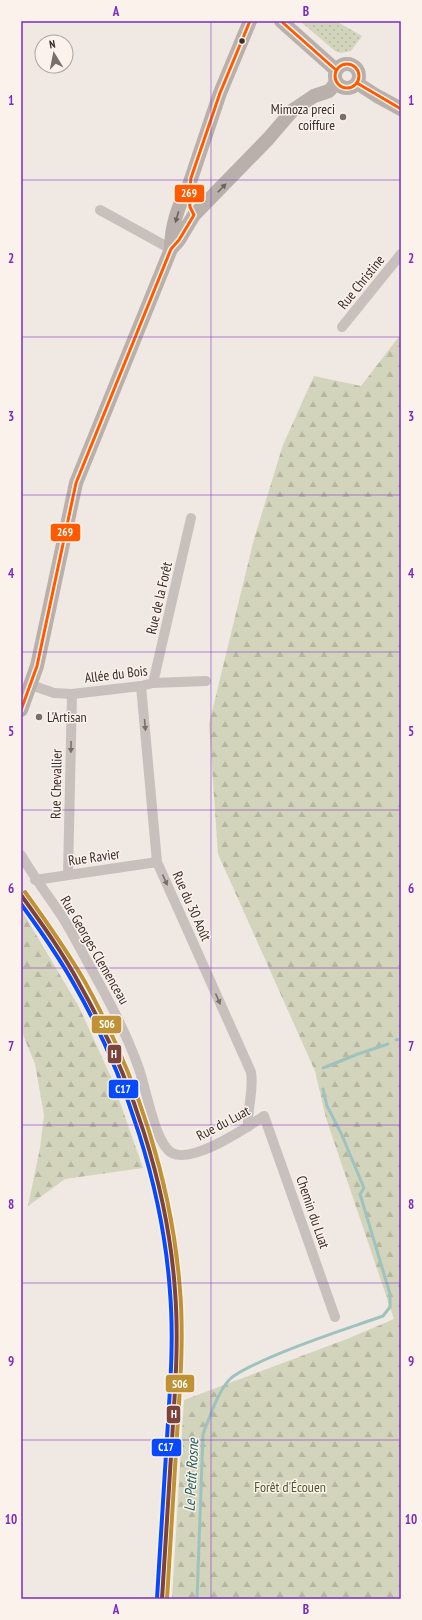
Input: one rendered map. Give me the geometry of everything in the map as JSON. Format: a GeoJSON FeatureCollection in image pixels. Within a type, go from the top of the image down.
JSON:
{"type":"FeatureCollection","features":[{"type":"Feature","properties":{"kind":"street"},"geometry":{"type":"LineString","coordinates":[[171,249],[171,236],[183,197],[188,188],[220,93],[250,21]]}},
{"type":"Feature","properties":{"kind":"street"},"geometry":{"type":"LineString","coordinates":[[21,710],[37,666],[76,483],[171,249],[179,240],[194,215],[263,144],[293,110],[314,96],[329,91],[336,77],[338,67],[344,64],[354,66],[359,73],[357,83],[350,89],[345,89],[338,86],[336,77],[281,21]]}},
{"type":"Feature","properties":{"kind":"street"},"geometry":{"type":"LineString","coordinates":[[357,83],[401,109]]}},
{"type":"Feature","properties":{"kind":"street"},"geometry":{"type":"LineString","coordinates":[[188,188],[191,210],[194,215]]}},
{"type":"Feature","properties":{"kind":"street"},"geometry":{"type":"LineString","coordinates":[[100,210],[171,249]]}},
{"type":"Feature","properties":{"kind":"street","name":"Rue Christine"},"geometry":{"type":"LineString","coordinates":[[342,327],[401,254]]}},
{"type":"Feature","properties":{"kind":"street","name":"Rue de la Forêt"},"geometry":{"type":"LineString","coordinates":[[153,683],[191,518]]}},
{"type":"Feature","properties":{"kind":"street","name":"Allée du Bois"},"geometry":{"type":"LineString","coordinates":[[31,684],[54,692],[72,694],[141,686],[153,683],[206,680]]}},
{"type":"Feature","properties":{"kind":"street","name":"Rue du 30 Août"},"geometry":{"type":"LineString","coordinates":[[141,686],[157,862],[251,1072],[253,1081],[248,1127]]}},
{"type":"Feature","properties":{"kind":"street","name":"Rue Chevallier"},"geometry":{"type":"LineString","coordinates":[[68,875],[72,694]]}},
{"type":"Feature","properties":{"kind":"street","name":"Rue Georges Clemenceau"},"geometry":{"type":"LineString","coordinates":[[21,856],[35,880],[64,919],[116,1013],[139,1068],[160,1138],[162,1143],[171,1152]]}},
{"type":"Feature","properties":{"kind":"street","name":"Rue Ravier"},"geometry":{"type":"LineString","coordinates":[[35,880],[157,862]]}},
{"type":"Feature","properties":{"kind":"street","name":"Rue du Luat"},"geometry":{"type":"LineString","coordinates":[[171,1152],[180,1155],[200,1152],[248,1127],[264,1116]]}},
{"type":"Feature","properties":{"kind":"street","name":"Chemin du Luat"},"geometry":{"type":"LineString","coordinates":[[264,1116],[335,1317]]}},
{"type":"Feature","properties":{"kind":"green space"},"geometry":{"type":"Polygon","coordinates":[[[300,21],[336,21],[362,36],[351,51],[340,53],[335,51],[300,21]]]}},
{"type":"Feature","properties":{"kind":"green space","name":"Forêt d'Écouen"},"geometry":{"type":"Polygon","coordinates":[[[401,334],[401,1599],[172,1599],[184,1400],[347,1339],[394,1319],[326,1118],[315,1071],[218,854],[209,724],[254,539],[283,445],[314,376],[361,386],[401,334]]]}},
{"type":"Feature","properties":{"kind":"green space"},"geometry":{"type":"Polygon","coordinates":[[[21,911],[79,1007],[111,1077],[143,1168],[65,1179],[28,1206],[40,1148],[44,1115],[35,1064],[21,1030],[21,911]]]}},
{"type":"Feature","properties":{"kind":"waterway"},"geometry":{"type":"LineString","coordinates":[[396,1040],[401,1039]]}},
{"type":"Feature","properties":{"kind":"waterway"},"geometry":{"type":"LineString","coordinates":[[323,1068],[388,1044]]}},
{"type":"Feature","properties":{"kind":"waterway","name":"Le Petit Rosne"},"geometry":{"type":"LineString","coordinates":[[197,1599],[203,1434],[214,1405],[226,1384],[237,1374],[262,1361],[277,1354],[383,1316],[390,1307],[390,1294],[360,1194],[364,1188],[341,1133],[327,1106],[323,1089]]}},
{"type":"Feature","properties":{"kind":"transit line","name":"269"},"geometry":{"type":"LineString","coordinates":[[21,710],[37,666],[76,483],[171,249],[179,240],[194,215],[190,207],[189,197],[191,178],[220,93],[250,21]]}},
{"type":"Feature","properties":{"kind":"transit line","name":"269"},"geometry":{"type":"LineString","coordinates":[[281,21],[336,70]]}},
{"type":"Feature","properties":{"kind":"transit line","name":"269"},"geometry":{"type":"LineString","coordinates":[[342,64],[352,64],[359,71],[359,76],[359,81],[352,88],[342,88],[335,81],[335,71],[342,64]]}},
{"type":"Feature","properties":{"kind":"transit line","name":"269"},"geometry":{"type":"LineString","coordinates":[[357,83],[401,109]]}},
{"type":"Feature","properties":{"kind":"transit line","name":"S06"},"geometry":{"type":"LineString","coordinates":[[25,892],[56,936],[85,982],[121,1055],[149,1131],[169,1210],[176,1250],[180,1290],[182,1344],[167,1599]]}},
{"type":"Feature","properties":{"kind":"transit line","name":"H"},"geometry":{"type":"LineString","coordinates":[[21,895],[67,962],[98,1020],[115,1056],[131,1094],[144,1133],[164,1212],[171,1252],[175,1291],[177,1347],[162,1599]]}},
{"type":"Feature","properties":{"kind":"transit line","name":"C17"},"geometry":{"type":"LineString","coordinates":[[21,904],[69,975],[93,1020],[110,1057],[126,1095],[139,1134],[159,1213],[166,1253],[170,1292],[172,1346],[157,1599]]}},
{"type":"Feature","properties":{"kind":"place","name":"Mimoza preci coiffure"},"geometry":{"type":"Point","coordinates":[343,117]}},
{"type":"Feature","properties":{"kind":"place","name":"L'Artisan"},"geometry":{"type":"Point","coordinates":[39,717]}}]}
